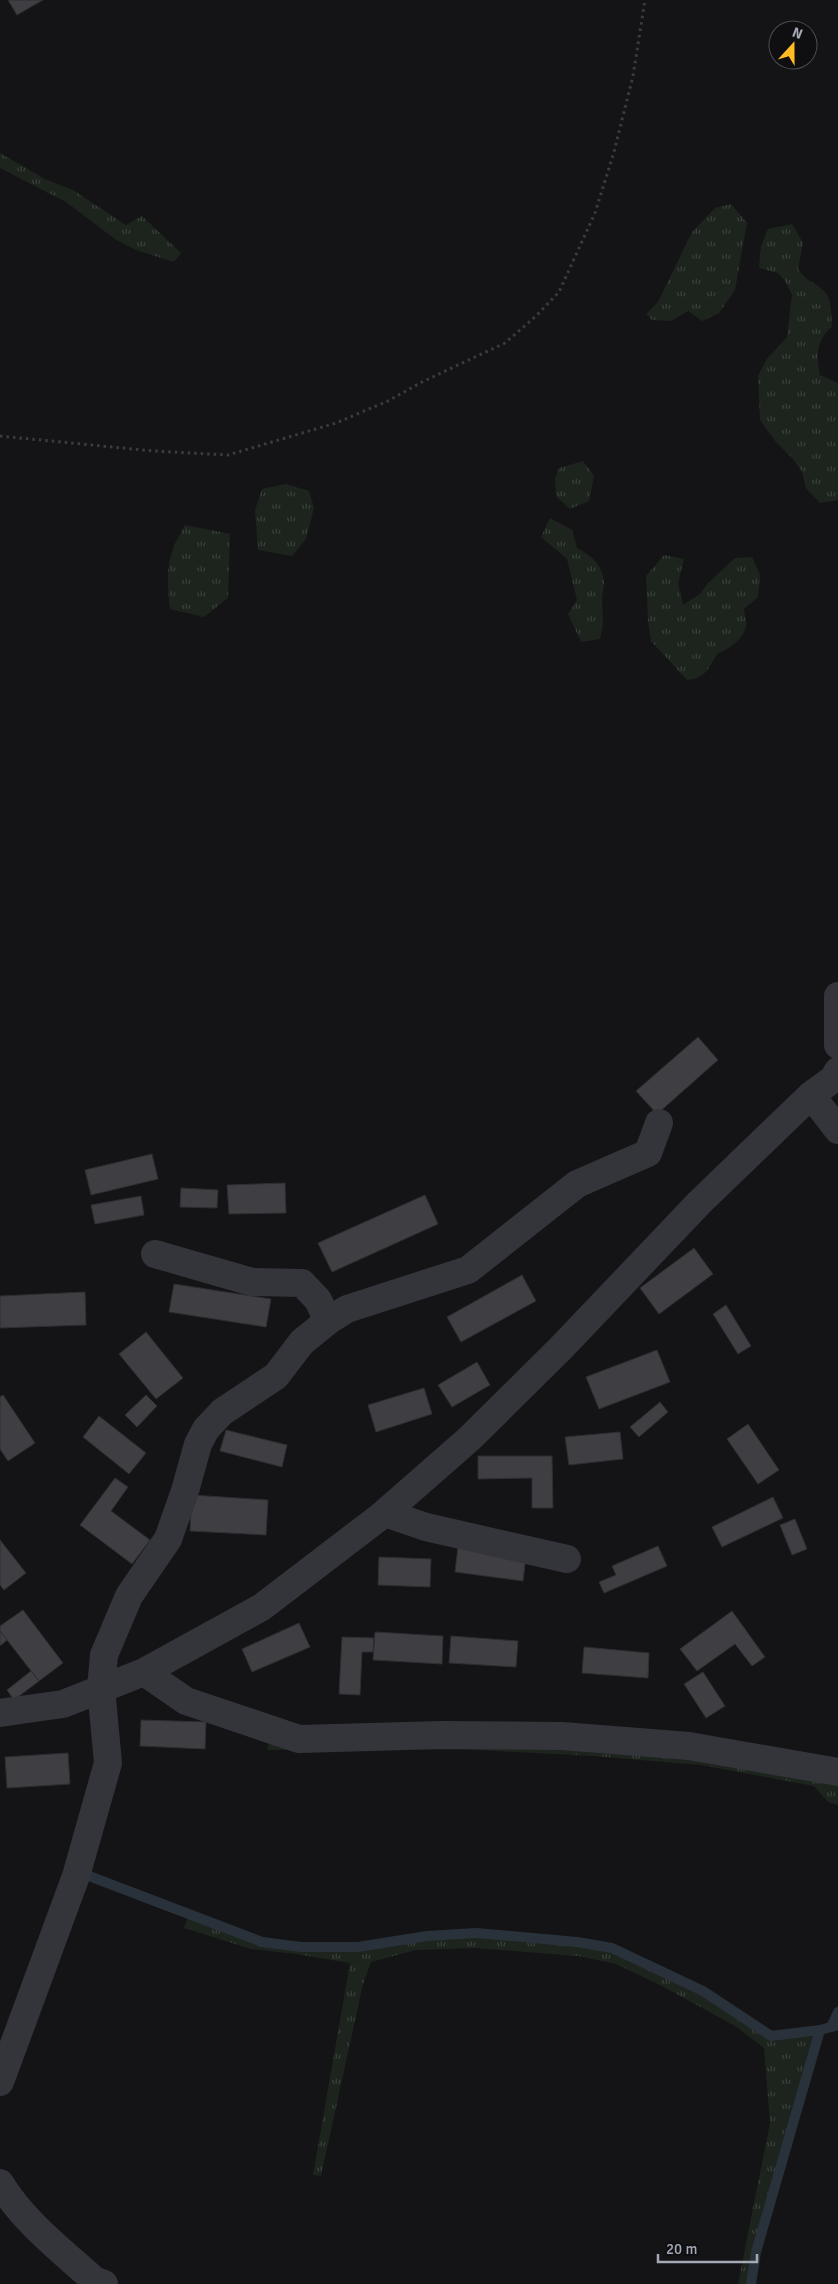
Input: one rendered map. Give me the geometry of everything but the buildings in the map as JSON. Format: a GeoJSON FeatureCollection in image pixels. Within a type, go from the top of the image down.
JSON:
{"type":"FeatureCollection","features":[{"type":"Feature","properties":{"kind":"street"},"geometry":{"type":"LineString","coordinates":[[838,996],[838,1045]]}},
{"type":"Feature","properties":{"kind":"street"},"geometry":{"type":"LineString","coordinates":[[0,1714],[63,1704],[144,1672],[262,1608],[385,1513],[469,1439],[561,1348],[699,1203],[811,1095],[833,1079],[838,1071]]}},
{"type":"Feature","properties":{"kind":"street"},"geometry":{"type":"LineString","coordinates":[[811,1095],[838,1130]]}},
{"type":"Feature","properties":{"kind":"street"},"geometry":{"type":"LineString","coordinates":[[0,2082],[76,1876],[108,1763],[102,1688],[104,1655],[129,1596],[168,1539],[185,1492],[198,1444],[206,1429],[222,1412],[276,1376],[302,1342],[328,1321],[347,1309],[468,1270],[577,1184],[648,1153],[659,1123]]}},
{"type":"Feature","properties":{"kind":"street"},"geometry":{"type":"LineString","coordinates":[[155,1254],[252,1282],[302,1283],[318,1300],[328,1321]]}},
{"type":"Feature","properties":{"kind":"street"},"geometry":{"type":"LineString","coordinates":[[385,1513],[426,1527],[567,1559]]}},
{"type":"Feature","properties":{"kind":"street"},"geometry":{"type":"LineString","coordinates":[[144,1672],[186,1701],[299,1740],[442,1735],[562,1736],[689,1746],[838,1772]]}},
{"type":"Feature","properties":{"kind":"street"},"geometry":{"type":"LineString","coordinates":[[0,2183],[12,2202],[44,2235],[94,2280],[104,2284]]}},
{"type":"Feature","properties":{"kind":"path"},"geometry":{"type":"LineString","coordinates":[[0,436],[153,451],[228,455],[336,424],[388,402],[422,382],[505,343],[536,316],[559,292],[595,213],[614,152],[633,76],[645,0]]}},
{"type":"Feature","properties":{"kind":"green space"},"geometry":{"type":"Polygon","coordinates":[[[0,153],[45,179],[73,190],[126,225],[142,216],[181,253],[174,262],[136,250],[115,239],[66,202],[0,168],[0,153]]]}},
{"type":"Feature","properties":{"kind":"green space"},"geometry":{"type":"Polygon","coordinates":[[[731,204],[747,223],[735,290],[719,313],[702,321],[688,311],[671,321],[652,320],[646,314],[658,302],[692,232],[715,208],[731,204]]]}},
{"type":"Feature","properties":{"kind":"green space"},"geometry":{"type":"Polygon","coordinates":[[[792,224],[803,243],[798,269],[806,278],[826,293],[830,302],[832,327],[820,343],[818,362],[820,375],[838,383],[838,500],[820,503],[806,488],[802,472],[794,460],[776,442],[760,420],[758,376],[766,360],[787,337],[792,295],[785,281],[778,273],[759,268],[761,246],[768,229],[792,224]]]}},
{"type":"Feature","properties":{"kind":"green space"},"geometry":{"type":"Polygon","coordinates":[[[583,461],[594,476],[589,501],[570,509],[556,496],[555,479],[559,468],[583,461]]]}},
{"type":"Feature","properties":{"kind":"green space"},"geometry":{"type":"Polygon","coordinates":[[[286,484],[309,491],[314,508],[306,539],[292,556],[258,550],[255,510],[262,489],[286,484]]]}},
{"type":"Feature","properties":{"kind":"green space"},"geometry":{"type":"Polygon","coordinates":[[[550,518],[572,530],[577,548],[592,558],[599,566],[604,583],[602,599],[603,623],[600,639],[581,642],[568,614],[577,600],[567,559],[541,537],[550,518]]]}},
{"type":"Feature","properties":{"kind":"green space"},"geometry":{"type":"Polygon","coordinates":[[[185,525],[230,534],[228,598],[204,617],[170,609],[169,565],[174,546],[185,525]]]}},
{"type":"Feature","properties":{"kind":"green space"},"geometry":{"type":"Polygon","coordinates":[[[664,555],[684,559],[678,583],[683,605],[700,594],[708,583],[735,558],[752,557],[760,575],[758,597],[744,609],[745,631],[739,640],[717,654],[706,672],[693,679],[687,680],[651,641],[646,576],[664,555]]]}},
{"type":"Feature","properties":{"kind":"green space"},"geometry":{"type":"Polygon","coordinates":[[[269,1742],[695,1752],[838,1781],[838,1805],[828,1802],[814,1786],[701,1765],[593,1756],[459,1749],[267,1750],[269,1742]]]}},
{"type":"Feature","properties":{"kind":"green space"},"geometry":{"type":"Polygon","coordinates":[[[188,1917],[262,1945],[301,1950],[358,1950],[431,1939],[476,1937],[578,1946],[613,1953],[703,1994],[769,2040],[816,2034],[752,2255],[747,2284],[738,2284],[770,2123],[764,2048],[735,2026],[662,1986],[616,1964],[578,1956],[475,1948],[416,1950],[371,1962],[363,1984],[321,2176],[313,2175],[350,1963],[251,1949],[184,1928],[188,1917]]]}},
{"type":"Feature","properties":{"kind":"waterway"},"geometry":{"type":"LineString","coordinates":[[89,1876],[262,1942],[301,1947],[358,1947],[427,1936],[476,1933],[577,1942],[612,1948],[703,1991],[771,2036],[820,2030],[838,2025]]}},
{"type":"Feature","properties":{"kind":"waterway"},"geometry":{"type":"LineString","coordinates":[[831,2027],[838,2012]]}},
{"type":"Feature","properties":{"kind":"waterway"},"geometry":{"type":"LineString","coordinates":[[751,2284],[756,2252],[820,2030]]}}]}
